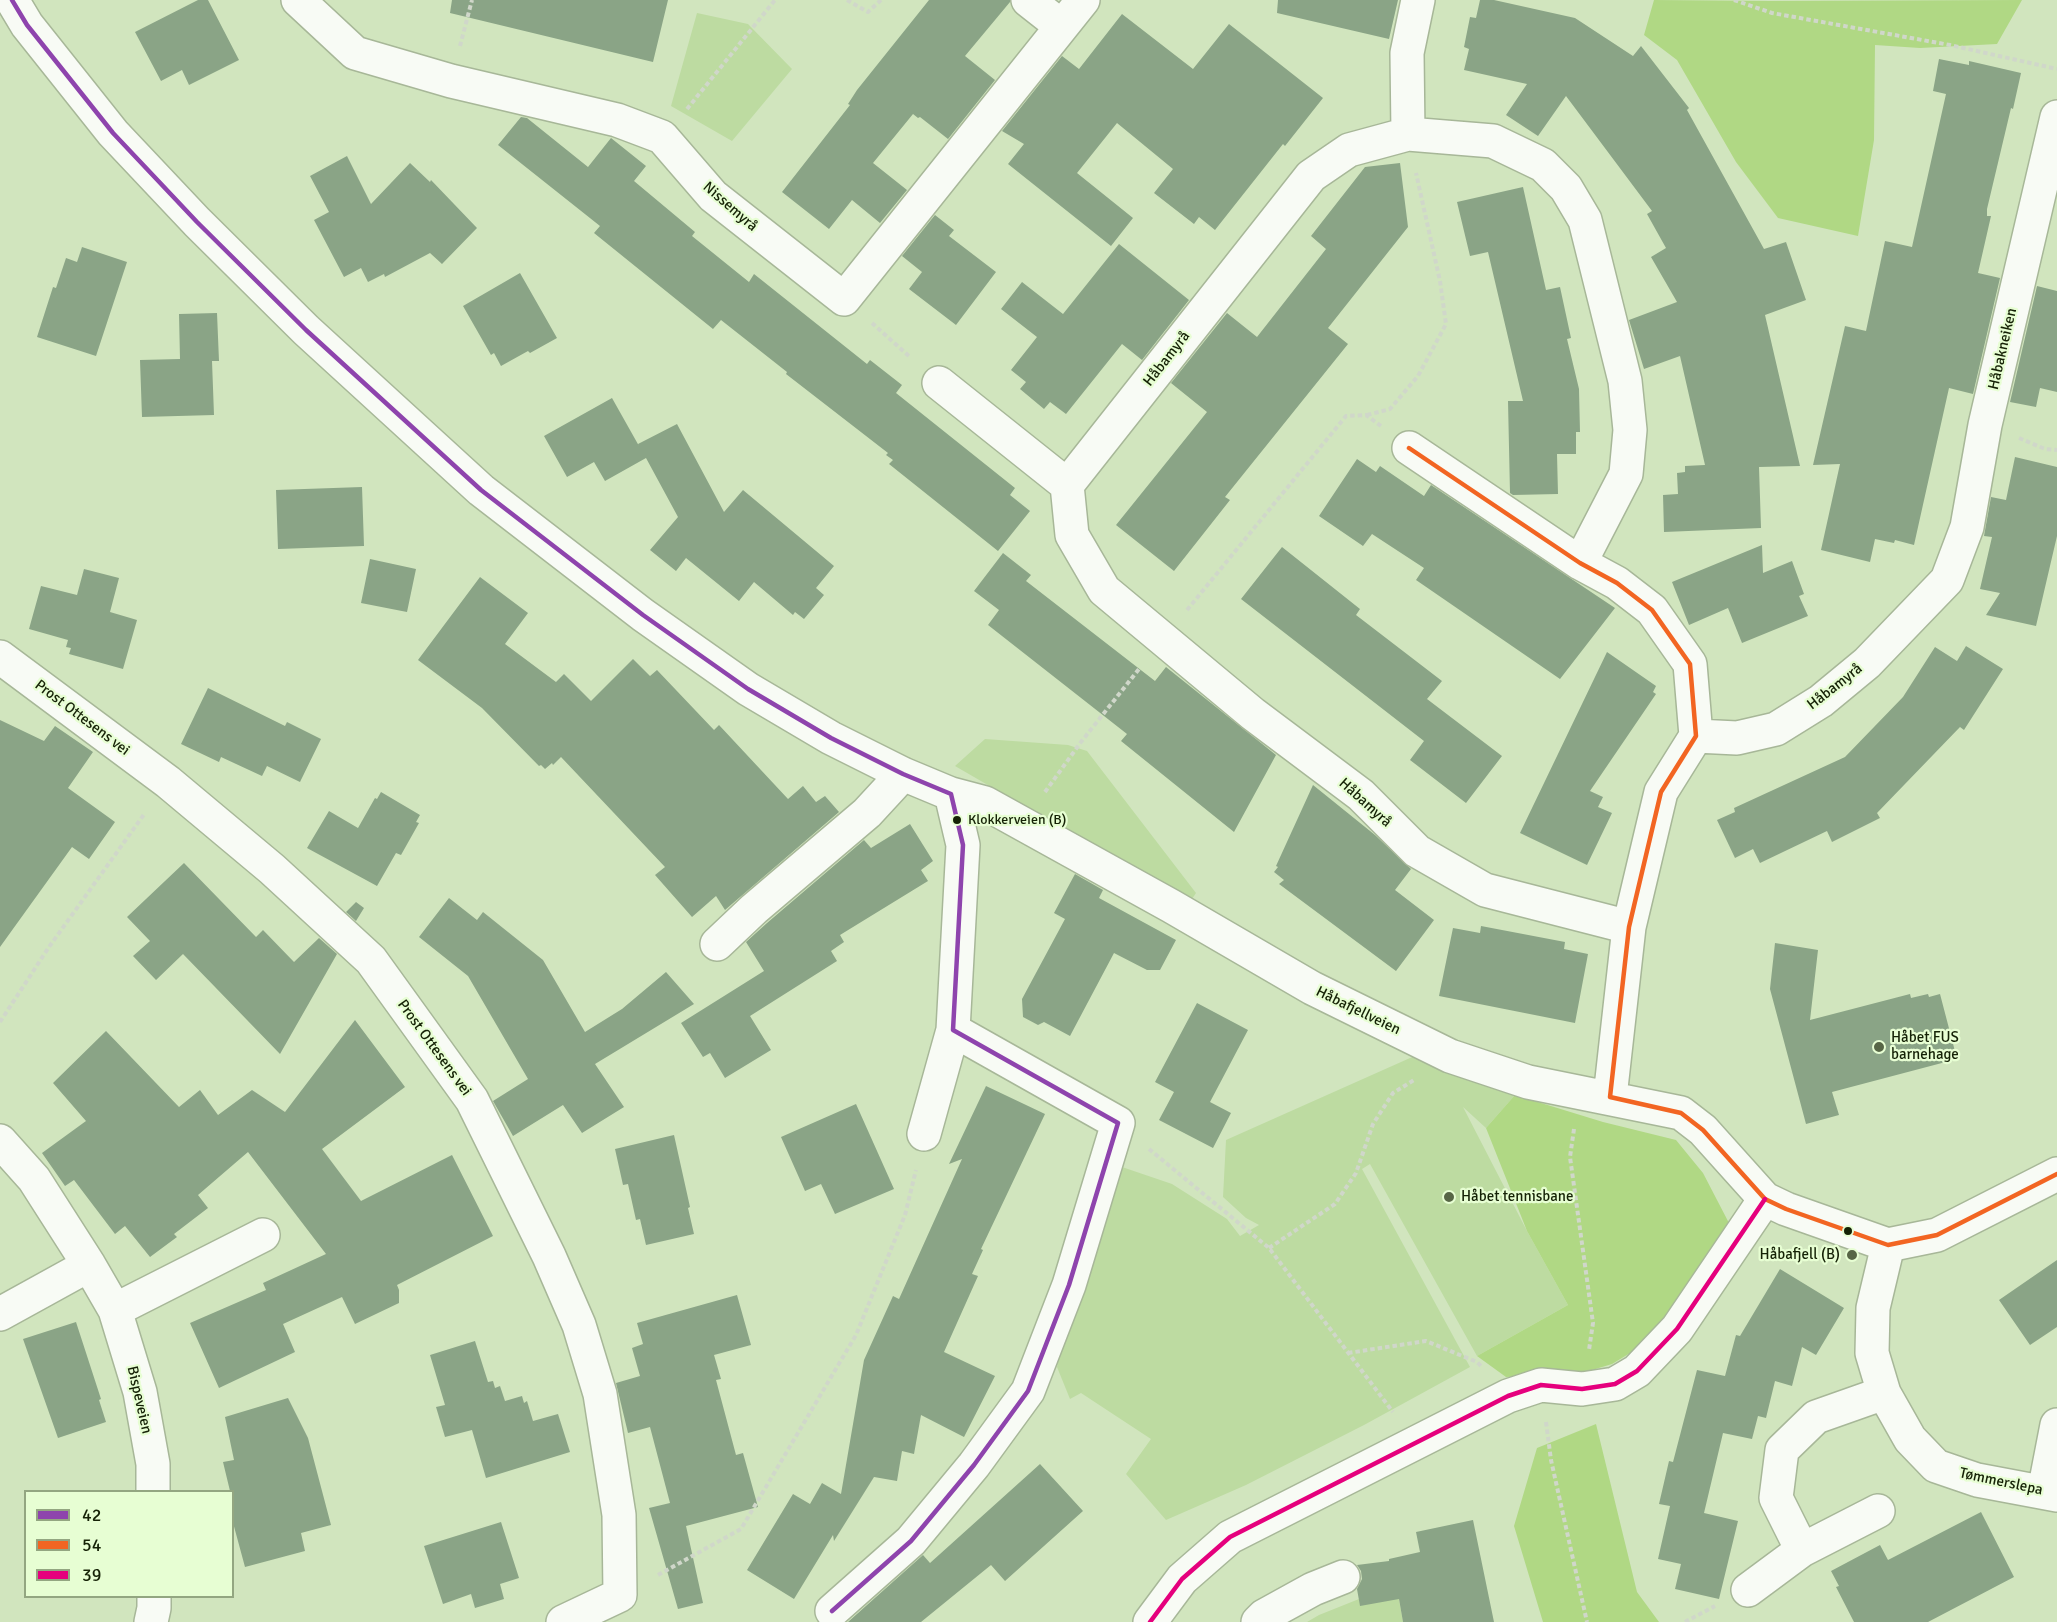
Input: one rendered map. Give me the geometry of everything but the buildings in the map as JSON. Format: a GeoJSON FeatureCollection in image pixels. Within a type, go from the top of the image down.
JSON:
{"type":"FeatureCollection","features":[{"type":"Feature","properties":{"kind":"street","name":"Håbafjellveien"},"geometry":{"type":"LineString","coordinates":[[12,0],[27,25],[113,133],[197,222],[306,330],[481,490],[643,615],[748,689],[831,738],[903,774],[951,794],[985,803],[1171,906],[1311,988],[1450,1056],[1528,1082],[1681,1113],[1703,1130],[1765,1199],[1786,1209],[1888,1245]]}},
{"type":"Feature","properties":{"kind":"street","name":"Nissemyrå"},"geometry":{"type":"LineString","coordinates":[[298,0],[355,53],[451,81],[618,120],[663,137],[713,196],[844,299]]}},
{"type":"Feature","properties":{"kind":"street"},"geometry":{"type":"LineString","coordinates":[[1028,0],[1061,26]]}},
{"type":"Feature","properties":{"kind":"street"},"geometry":{"type":"LineString","coordinates":[[844,299],[1083,0]]}},
{"type":"Feature","properties":{"kind":"street"},"geometry":{"type":"LineString","coordinates":[[1408,134],[1407,53],[1418,0]]}},
{"type":"Feature","properties":{"kind":"street","name":"Håbakneiken"},"geometry":{"type":"LineString","coordinates":[[1947,580],[1966,527],[1985,425],[2057,117]]}},
{"type":"Feature","properties":{"kind":"street","name":"Håbamyrå"},"geometry":{"type":"LineString","coordinates":[[1580,563],[1626,474],[1630,430],[1625,381],[1585,220],[1566,188],[1543,165],[1493,141],[1408,134],[1349,150],[1311,176],[1067,485],[1072,535],[1104,590],[1253,714],[1361,795],[1417,851],[1485,890],[1629,927]]}},
{"type":"Feature","properties":{"kind":"street"},"geometry":{"type":"LineString","coordinates":[[939,383],[1067,485]]}},
{"type":"Feature","properties":{"kind":"street"},"geometry":{"type":"LineString","coordinates":[[1409,448],[1580,563],[1617,583],[1652,610],[1690,664],[1696,735],[1661,792],[1629,927],[1610,1097]]}},
{"type":"Feature","properties":{"kind":"street","name":"Håbamyrå"},"geometry":{"type":"LineString","coordinates":[[1696,735],[1737,738],[1776,729],[1821,701],[1867,663],[1947,580]]}},
{"type":"Feature","properties":{"kind":"street","name":"Prost Ottesens vei"},"geometry":{"type":"LineString","coordinates":[[0,657],[168,782],[272,869],[371,960],[472,1100],[549,1256],[579,1325],[597,1383],[620,1515],[620,1595]]}},
{"type":"Feature","properties":{"kind":"street"},"geometry":{"type":"LineString","coordinates":[[717,944],[754,909],[867,813],[903,774]]}},
{"type":"Feature","properties":{"kind":"street"},"geometry":{"type":"LineString","coordinates":[[924,1134],[953,1030],[963,845],[951,794]]}},
{"type":"Feature","properties":{"kind":"street"},"geometry":{"type":"LineString","coordinates":[[832,1611],[911,1542],[974,1465],[1028,1391],[1069,1285],[1118,1123],[953,1030]]}},
{"type":"Feature","properties":{"kind":"street","name":"Bispeveien"},"geometry":{"type":"LineString","coordinates":[[0,1141],[34,1179],[115,1310],[140,1392],[153,1464],[153,1490]]}},
{"type":"Feature","properties":{"kind":"street"},"geometry":{"type":"LineString","coordinates":[[1888,1245],[1937,1235],[2057,1174]]}},
{"type":"Feature","properties":{"kind":"street"},"geometry":{"type":"LineString","coordinates":[[1150,1622],[1182,1579],[1230,1537],[1508,1396],[1541,1385],[1582,1389],[1615,1384],[1638,1371],[1677,1329],[1765,1199]]}},
{"type":"Feature","properties":{"kind":"street"},"geometry":{"type":"LineString","coordinates":[[115,1310],[263,1235]]}},
{"type":"Feature","properties":{"kind":"street","name":"Tømmerslepa"},"geometry":{"type":"LineString","coordinates":[[1888,1245],[1874,1308],[1872,1353],[1884,1393],[1910,1439],[1936,1466],[1977,1480],[2051,1493]]}},
{"type":"Feature","properties":{"kind":"street"},"geometry":{"type":"LineString","coordinates":[[0,1314],[89,1265]]}},
{"type":"Feature","properties":{"kind":"street"},"geometry":{"type":"LineString","coordinates":[[1802,1550],[1776,1498],[1782,1450],[1816,1418],[1884,1393]]}},
{"type":"Feature","properties":{"kind":"street"},"geometry":{"type":"LineString","coordinates":[[2051,1493],[2057,1425]]}},
{"type":"Feature","properties":{"kind":"street"},"geometry":{"type":"LineString","coordinates":[[1748,1590],[1802,1550],[1878,1511]]}},
{"type":"Feature","properties":{"kind":"street"},"geometry":{"type":"LineString","coordinates":[[1258,1622],[1264,1616],[1313,1589],[1343,1577]]}},
{"type":"Feature","properties":{"kind":"street"},"geometry":{"type":"LineString","coordinates":[[563,1622],[620,1595]]}},
{"type":"Feature","properties":{"kind":"street"},"geometry":{"type":"LineString","coordinates":[[151,1622],[154,1598]]}},
{"type":"Feature","properties":{"kind":"path"},"geometry":{"type":"LineString","coordinates":[[451,81],[471,0]]}},
{"type":"Feature","properties":{"kind":"path"},"geometry":{"type":"LineString","coordinates":[[663,137],[775,0]]}},
{"type":"Feature","properties":{"kind":"path"},"geometry":{"type":"LineString","coordinates":[[847,0],[868,12],[881,0]]}},
{"type":"Feature","properties":{"kind":"path"},"geometry":{"type":"LineString","coordinates":[[1734,0],[1772,13],[1950,45],[2057,69]]}},
{"type":"Feature","properties":{"kind":"path"},"geometry":{"type":"LineString","coordinates":[[1021,824],[1081,742],[1162,640],[1346,416],[1366,415],[1390,409],[1418,376],[1446,324],[1440,281],[1408,134]]}},
{"type":"Feature","properties":{"kind":"path"},"geometry":{"type":"LineString","coordinates":[[844,299],[939,383]]}},
{"type":"Feature","properties":{"kind":"path"},"geometry":{"type":"LineString","coordinates":[[1366,415],[1409,448]]}},
{"type":"Feature","properties":{"kind":"path"},"geometry":{"type":"LineString","coordinates":[[0,1022],[49,947],[168,782]]}},
{"type":"Feature","properties":{"kind":"path"},"geometry":{"type":"LineString","coordinates":[[1269,1248],[1335,1204],[1356,1173],[1373,1124],[1393,1093],[1450,1056]]}},
{"type":"Feature","properties":{"kind":"path"},"geometry":{"type":"LineString","coordinates":[[1576,1119],[1570,1157],[1593,1323],[1582,1389]]}},
{"type":"Feature","properties":{"kind":"path"},"geometry":{"type":"LineString","coordinates":[[1118,1123],[1269,1248],[1416,1442]]}},
{"type":"Feature","properties":{"kind":"path"},"geometry":{"type":"LineString","coordinates":[[620,1595],[741,1529],[856,1335],[905,1215],[924,1134]]}},
{"type":"Feature","properties":{"kind":"path"},"geometry":{"type":"LineString","coordinates":[[1348,1353],[1426,1341],[1477,1362],[1508,1396]]}},
{"type":"Feature","properties":{"kind":"path"},"geometry":{"type":"LineString","coordinates":[[1541,1385],[1551,1460],[1587,1622]]}},
{"type":"Feature","properties":{"kind":"green space"},"geometry":{"type":"Polygon","coordinates":[[[1654,0],[2022,0],[1997,44],[1920,48],[1875,45],[1874,140],[1858,236],[1778,218],[1736,162],[1677,60],[1644,35],[1654,0]]]}},
{"type":"Feature","properties":{"kind":"green space"},"geometry":{"type":"Polygon","coordinates":[[[697,13],[748,24],[792,69],[732,141],[671,106],[697,13]]]}},
{"type":"Feature","properties":{"kind":"green space"},"geometry":{"type":"Polygon","coordinates":[[[985,739],[1068,745],[1087,751],[1196,893],[1190,902],[955,766],[985,739]]]}},
{"type":"Feature","properties":{"kind":"green space"},"geometry":{"type":"Polygon","coordinates":[[[1419,1054],[1515,1095],[1486,1128],[1463,1107],[1568,1305],[1477,1356],[1370,1164],[1362,1169],[1470,1367],[1364,1425],[1246,1485],[1166,1520],[1126,1474],[1151,1439],[1081,1393],[1070,1399],[1057,1367],[1064,1326],[1122,1167],[1172,1184],[1227,1219],[1240,1236],[1259,1225],[1246,1218],[1223,1197],[1226,1140],[1419,1054]]]}},
{"type":"Feature","properties":{"kind":"green space"},"geometry":{"type":"Polygon","coordinates":[[[1515,1095],[1603,1122],[1676,1140],[1703,1173],[1730,1225],[1650,1341],[1612,1364],[1579,1374],[1506,1377],[1477,1356],[1568,1305],[1527,1231],[1486,1128],[1515,1095]]]}},
{"type":"Feature","properties":{"kind":"green space"},"geometry":{"type":"Polygon","coordinates":[[[1596,1424],[1637,1592],[1659,1622],[1543,1622],[1514,1526],[1537,1448],[1596,1424]]]}},
{"type":"Feature","properties":{"kind":"green space"},"geometry":{"type":"Polygon","coordinates":[[[1398,1594],[1403,1622],[1307,1622],[1359,1599],[1398,1594]]]}},
{"type":"Feature","properties":{"kind":"transit line","name":"42"},"geometry":{"type":"LineString","coordinates":[[12,0],[27,25],[113,133],[197,222],[306,330],[481,490],[643,615],[748,689],[831,738],[903,774],[951,794],[963,845],[953,1030],[1118,1123],[1069,1285],[1028,1391],[974,1465],[911,1541],[832,1611]]}},
{"type":"Feature","properties":{"kind":"transit line","name":"54"},"geometry":{"type":"LineString","coordinates":[[1409,448],[1580,563],[1617,583],[1652,610],[1690,664],[1696,736],[1661,792],[1629,927],[1610,1097],[1681,1113],[1703,1130],[1765,1199],[1786,1209],[1888,1245],[1937,1235],[2057,1174]]}},
{"type":"Feature","properties":{"kind":"transit line","name":"39"},"geometry":{"type":"LineString","coordinates":[[1150,1622],[1182,1579],[1230,1537],[1508,1396],[1541,1385],[1582,1389],[1615,1384],[1637,1371],[1677,1329],[1765,1199]]}},
{"type":"Feature","properties":{"kind":"place","name":"Klokkerveien (B)"},"geometry":{"type":"Point","coordinates":[957,820]}},
{"type":"Feature","properties":{"kind":"place","name":"Håbet FUS barnehage"},"geometry":{"type":"Point","coordinates":[1879,1047]}},
{"type":"Feature","properties":{"kind":"place","name":"Håbet tennisbane"},"geometry":{"type":"Point","coordinates":[1449,1197]}},
{"type":"Feature","properties":{"kind":"place","name":"Håbafjell (B)"},"geometry":{"type":"Point","coordinates":[1852,1255]}}]}
